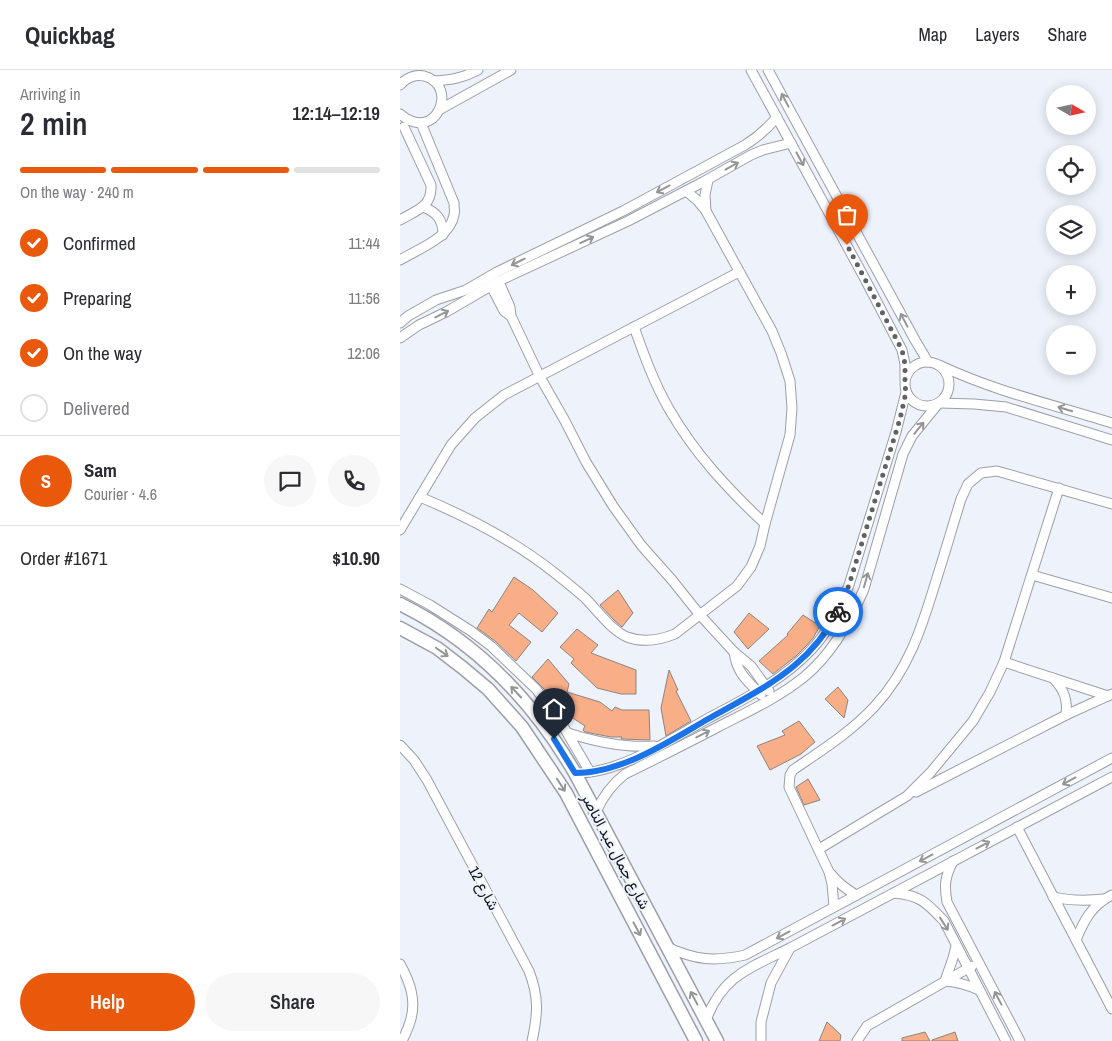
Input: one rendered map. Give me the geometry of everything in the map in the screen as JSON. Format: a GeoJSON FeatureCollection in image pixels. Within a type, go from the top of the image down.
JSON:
{"type":"FeatureCollection","features":[{"type":"Feature","properties":{"kind":"main road","name":"شارع جمال عبد الناصر"},"geometry":{"type":"LineString","coordinates":[[400,604],[463,643],[504,679],[554,739],[575,773],[717,1041]]}},
{"type":"Feature","properties":{"kind":"main road","name":"شارع جمال عبد الناصر"},"geometry":{"type":"LineString","coordinates":[[400,628],[437,648],[464,668],[488,689],[522,727],[566,793],[696,1041]]}},
{"type":"Feature","properties":{"kind":"street"},"geometry":{"type":"LineString","coordinates":[[434,81],[467,76],[478,70]]}},
{"type":"Feature","properties":{"kind":"street"},"geometry":{"type":"LineString","coordinates":[[400,220],[422,207],[428,201],[431,193],[431,185],[402,128],[428,121],[440,110],[511,70]]}},
{"type":"Feature","properties":{"kind":"street"},"geometry":{"type":"LineString","coordinates":[[575,773],[611,768],[662,746],[766,687],[811,650],[834,620],[849,585],[906,392],[905,364],[902,350],[751,70]]}},
{"type":"Feature","properties":{"kind":"street"},"geometry":{"type":"LineString","coordinates":[[768,70],[928,362]]}},
{"type":"Feature","properties":{"kind":"street"},"geometry":{"type":"LineString","coordinates":[[400,85],[407,78],[418,73],[428,77],[440,89],[442,100],[440,110]]}},
{"type":"Feature","properties":{"kind":"street"},"geometry":{"type":"LineString","coordinates":[[400,114],[408,120],[419,123],[434,153],[454,203],[454,215],[450,226],[443,236],[400,260]]}},
{"type":"Feature","properties":{"kind":"street"},"geometry":{"type":"LineString","coordinates":[[400,338],[419,325],[446,312],[489,284],[745,145],[762,134],[777,117]]}},
{"type":"Feature","properties":{"kind":"street"},"geometry":{"type":"LineString","coordinates":[[400,324],[408,316],[436,300],[489,284],[628,221],[708,180],[751,155],[791,142]]}},
{"type":"Feature","properties":{"kind":"street"},"geometry":{"type":"LineString","coordinates":[[745,145],[751,155]]}},
{"type":"Feature","properties":{"kind":"street"},"geometry":{"type":"LineString","coordinates":[[419,160],[434,153]]}},
{"type":"Feature","properties":{"kind":"street"},"geometry":{"type":"LineString","coordinates":[[706,212],[704,195],[708,180]]}},
{"type":"Feature","properties":{"kind":"street"},"geometry":{"type":"LineString","coordinates":[[420,497],[456,512],[524,550],[584,598],[617,631],[628,637],[652,641],[664,639],[675,634],[737,586],[751,567],[760,546],[790,435],[792,408],[790,381],[772,331],[706,212],[697,200],[686,191]]}},
{"type":"Feature","properties":{"kind":"street"},"geometry":{"type":"LineString","coordinates":[[422,207],[436,214],[441,220],[443,236]]}},
{"type":"Feature","properties":{"kind":"street"},"geometry":{"type":"LineString","coordinates":[[400,530],[451,445],[475,418],[504,394],[739,272]]}},
{"type":"Feature","properties":{"kind":"street"},"geometry":{"type":"LineString","coordinates":[[489,284],[504,311],[511,316],[540,377],[586,462],[613,506],[642,545],[700,615],[734,652],[748,662],[757,672],[766,687],[770,699]]}},
{"type":"Feature","properties":{"kind":"street"},"geometry":{"type":"LineString","coordinates":[[634,327],[660,392],[692,446],[716,474],[765,524]]}},
{"type":"Feature","properties":{"kind":"street"},"geometry":{"type":"LineString","coordinates":[[905,380],[908,372],[914,366],[928,362],[995,388],[1112,423]]}},
{"type":"Feature","properties":{"kind":"street"},"geometry":{"type":"LineString","coordinates":[[596,812],[600,801],[611,786],[625,774],[770,699],[805,676],[831,648],[846,626],[864,589],[903,454],[912,436],[946,396],[949,388],[949,379],[939,365]]}},
{"type":"Feature","properties":{"kind":"street"},"geometry":{"type":"LineString","coordinates":[[906,392],[920,406],[926,407],[939,403],[974,404],[1006,408],[1112,440]]}},
{"type":"Feature","properties":{"kind":"street"},"geometry":{"type":"LineString","coordinates":[[834,907],[834,895],[829,872],[789,788],[788,781],[793,770],[851,729],[875,706],[907,660],[919,634],[961,500],[968,484],[981,473],[997,471],[1112,504]]}},
{"type":"Feature","properties":{"kind":"street"},"geometry":{"type":"LineString","coordinates":[[907,796],[931,772],[973,721],[990,692],[1004,662],[1059,488]]}},
{"type":"Feature","properties":{"kind":"street"},"geometry":{"type":"LineString","coordinates":[[1032,575],[1112,598]]}},
{"type":"Feature","properties":{"kind":"street"},"geometry":{"type":"LineString","coordinates":[[400,589],[450,618],[491,646],[536,689],[554,711],[590,772]]}},
{"type":"Feature","properties":{"kind":"street"},"geometry":{"type":"LineString","coordinates":[[734,652],[738,669],[746,680],[757,692],[770,699]]}},
{"type":"Feature","properties":{"kind":"street"},"geometry":{"type":"LineString","coordinates":[[1004,662],[1110,695]]}},
{"type":"Feature","properties":{"kind":"street"},"geometry":{"type":"LineString","coordinates":[[1052,678],[1063,691],[1066,699],[1066,715]]}},
{"type":"Feature","properties":{"kind":"street"},"geometry":{"type":"LineString","coordinates":[[819,849],[907,796],[1066,715],[1110,695]]}},
{"type":"Feature","properties":{"kind":"street"},"geometry":{"type":"LineString","coordinates":[[568,733],[615,745],[631,747],[662,746]]}},
{"type":"Feature","properties":{"kind":"street","name":"شارع 12"},"geometry":{"type":"LineString","coordinates":[[400,745],[414,760],[427,780],[529,971],[537,998],[532,1041]]}},
{"type":"Feature","properties":{"kind":"street"},"geometry":{"type":"LineString","coordinates":[[666,947],[681,954],[705,959],[745,955],[1112,758]]}},
{"type":"Feature","properties":{"kind":"street"},"geometry":{"type":"LineString","coordinates":[[631,760],[636,769]]}},
{"type":"Feature","properties":{"kind":"street"},"geometry":{"type":"LineString","coordinates":[[706,1020],[718,994],[739,974],[1112,777]]}},
{"type":"Feature","properties":{"kind":"street"},"geometry":{"type":"LineString","coordinates":[[1046,793],[1054,808]]}},
{"type":"Feature","properties":{"kind":"street"},"geometry":{"type":"LineString","coordinates":[[1017,827],[1112,1009]]}},
{"type":"Feature","properties":{"kind":"street"},"geometry":{"type":"LineString","coordinates":[[953,861],[947,874],[944,888],[947,902],[1020,1041]]}},
{"type":"Feature","properties":{"kind":"street"},"geometry":{"type":"LineString","coordinates":[[829,872],[837,882],[856,895]]}},
{"type":"Feature","properties":{"kind":"street"},"geometry":{"type":"LineString","coordinates":[[892,893],[907,894],[921,900],[944,921],[1006,1041]]}},
{"type":"Feature","properties":{"kind":"street"},"geometry":{"type":"LineString","coordinates":[[1054,897],[1079,901],[1108,897]]}},
{"type":"Feature","properties":{"kind":"street"},"geometry":{"type":"LineString","coordinates":[[1076,940],[1082,924],[1092,910],[1108,897]]}},
{"type":"Feature","properties":{"kind":"street"},"geometry":{"type":"LineString","coordinates":[[945,981],[954,958],[956,946]]}},
{"type":"Feature","properties":{"kind":"street"},"geometry":{"type":"LineString","coordinates":[[761,1041],[761,1022],[771,983],[790,948]]}},
{"type":"Feature","properties":{"kind":"street"},"geometry":{"type":"LineString","coordinates":[[745,955],[752,967]]}},
{"type":"Feature","properties":{"kind":"street"},"geometry":{"type":"LineString","coordinates":[[857,1041],[867,1026],[979,962]]}},
{"type":"Feature","properties":{"kind":"street"},"geometry":{"type":"LineString","coordinates":[[400,964],[408,978],[412,992],[413,1007],[410,1022],[402,1041]]}},
{"type":"Feature","properties":{"kind":"street"},"geometry":{"type":"LineString","coordinates":[[945,981],[957,982],[979,990]]}},
{"type":"Feature","properties":{"kind":"street"},"geometry":{"type":"LineString","coordinates":[[998,1041],[1000,1031]]}},
{"type":"Feature","properties":{"kind":"building"},"geometry":{"type":"Polygon","coordinates":[[[514,577],[533,590],[558,613],[542,632],[519,613],[509,625],[531,642],[516,661],[495,641],[477,628],[489,609],[492,612],[514,577]]]}},
{"type":"Feature","properties":{"kind":"building"},"geometry":{"type":"Polygon","coordinates":[[[618,590],[633,613],[622,627],[600,605],[618,590]]]}},
{"type":"Feature","properties":{"kind":"building"},"geometry":{"type":"Polygon","coordinates":[[[749,613],[769,629],[748,649],[734,632],[749,613]]]}},
{"type":"Feature","properties":{"kind":"building"},"geometry":{"type":"Polygon","coordinates":[[[803,615],[820,626],[806,646],[773,674],[759,661],[788,635],[803,615]]]}},
{"type":"Feature","properties":{"kind":"building"},"geometry":{"type":"Polygon","coordinates":[[[577,629],[598,645],[591,653],[636,670],[636,694],[621,694],[597,688],[571,663],[574,659],[560,647],[577,629]]]}},
{"type":"Feature","properties":{"kind":"building"},"geometry":{"type":"Polygon","coordinates":[[[548,659],[569,684],[567,692],[600,702],[612,711],[615,707],[622,710],[649,710],[650,740],[621,739],[622,737],[585,732],[583,730],[585,726],[559,709],[553,701],[554,699],[532,677],[548,659]]]}},
{"type":"Feature","properties":{"kind":"building"},"geometry":{"type":"Polygon","coordinates":[[[669,670],[678,690],[676,691],[691,721],[666,736],[661,708],[669,670]]]}},
{"type":"Feature","properties":{"kind":"building"},"geometry":{"type":"Polygon","coordinates":[[[838,687],[848,700],[844,718],[825,699],[838,687]]]}},
{"type":"Feature","properties":{"kind":"building"},"geometry":{"type":"Polygon","coordinates":[[[799,721],[815,742],[801,754],[770,770],[757,746],[785,735],[782,731],[799,721]]]}},
{"type":"Feature","properties":{"kind":"building"},"geometry":{"type":"Polygon","coordinates":[[[808,779],[820,800],[804,805],[796,787],[808,779]]]}},
{"type":"Feature","properties":{"kind":"building"},"geometry":{"type":"Polygon","coordinates":[[[827,1022],[841,1035],[840,1041],[819,1041],[827,1022]]]}},
{"type":"Feature","properties":{"kind":"building"},"geometry":{"type":"Polygon","coordinates":[[[925,1032],[930,1041],[902,1041],[902,1038],[925,1032]]]}},
{"type":"Feature","properties":{"kind":"building"},"geometry":{"type":"Polygon","coordinates":[[[955,1032],[958,1041],[932,1041],[932,1040],[955,1032]]]}},
{"type":"Feature","properties":{"kind":"way so far"},"geometry":{"type":"LineString","coordinates":[[838,612],[849,585],[900,419],[906,392],[905,364],[902,350],[847,245]]}},
{"type":"Feature","properties":{"kind":"route"},"geometry":{"type":"LineString","coordinates":[[554,739],[575,773],[611,768],[662,746],[766,687],[795,665],[823,636],[838,612]]}}]}
